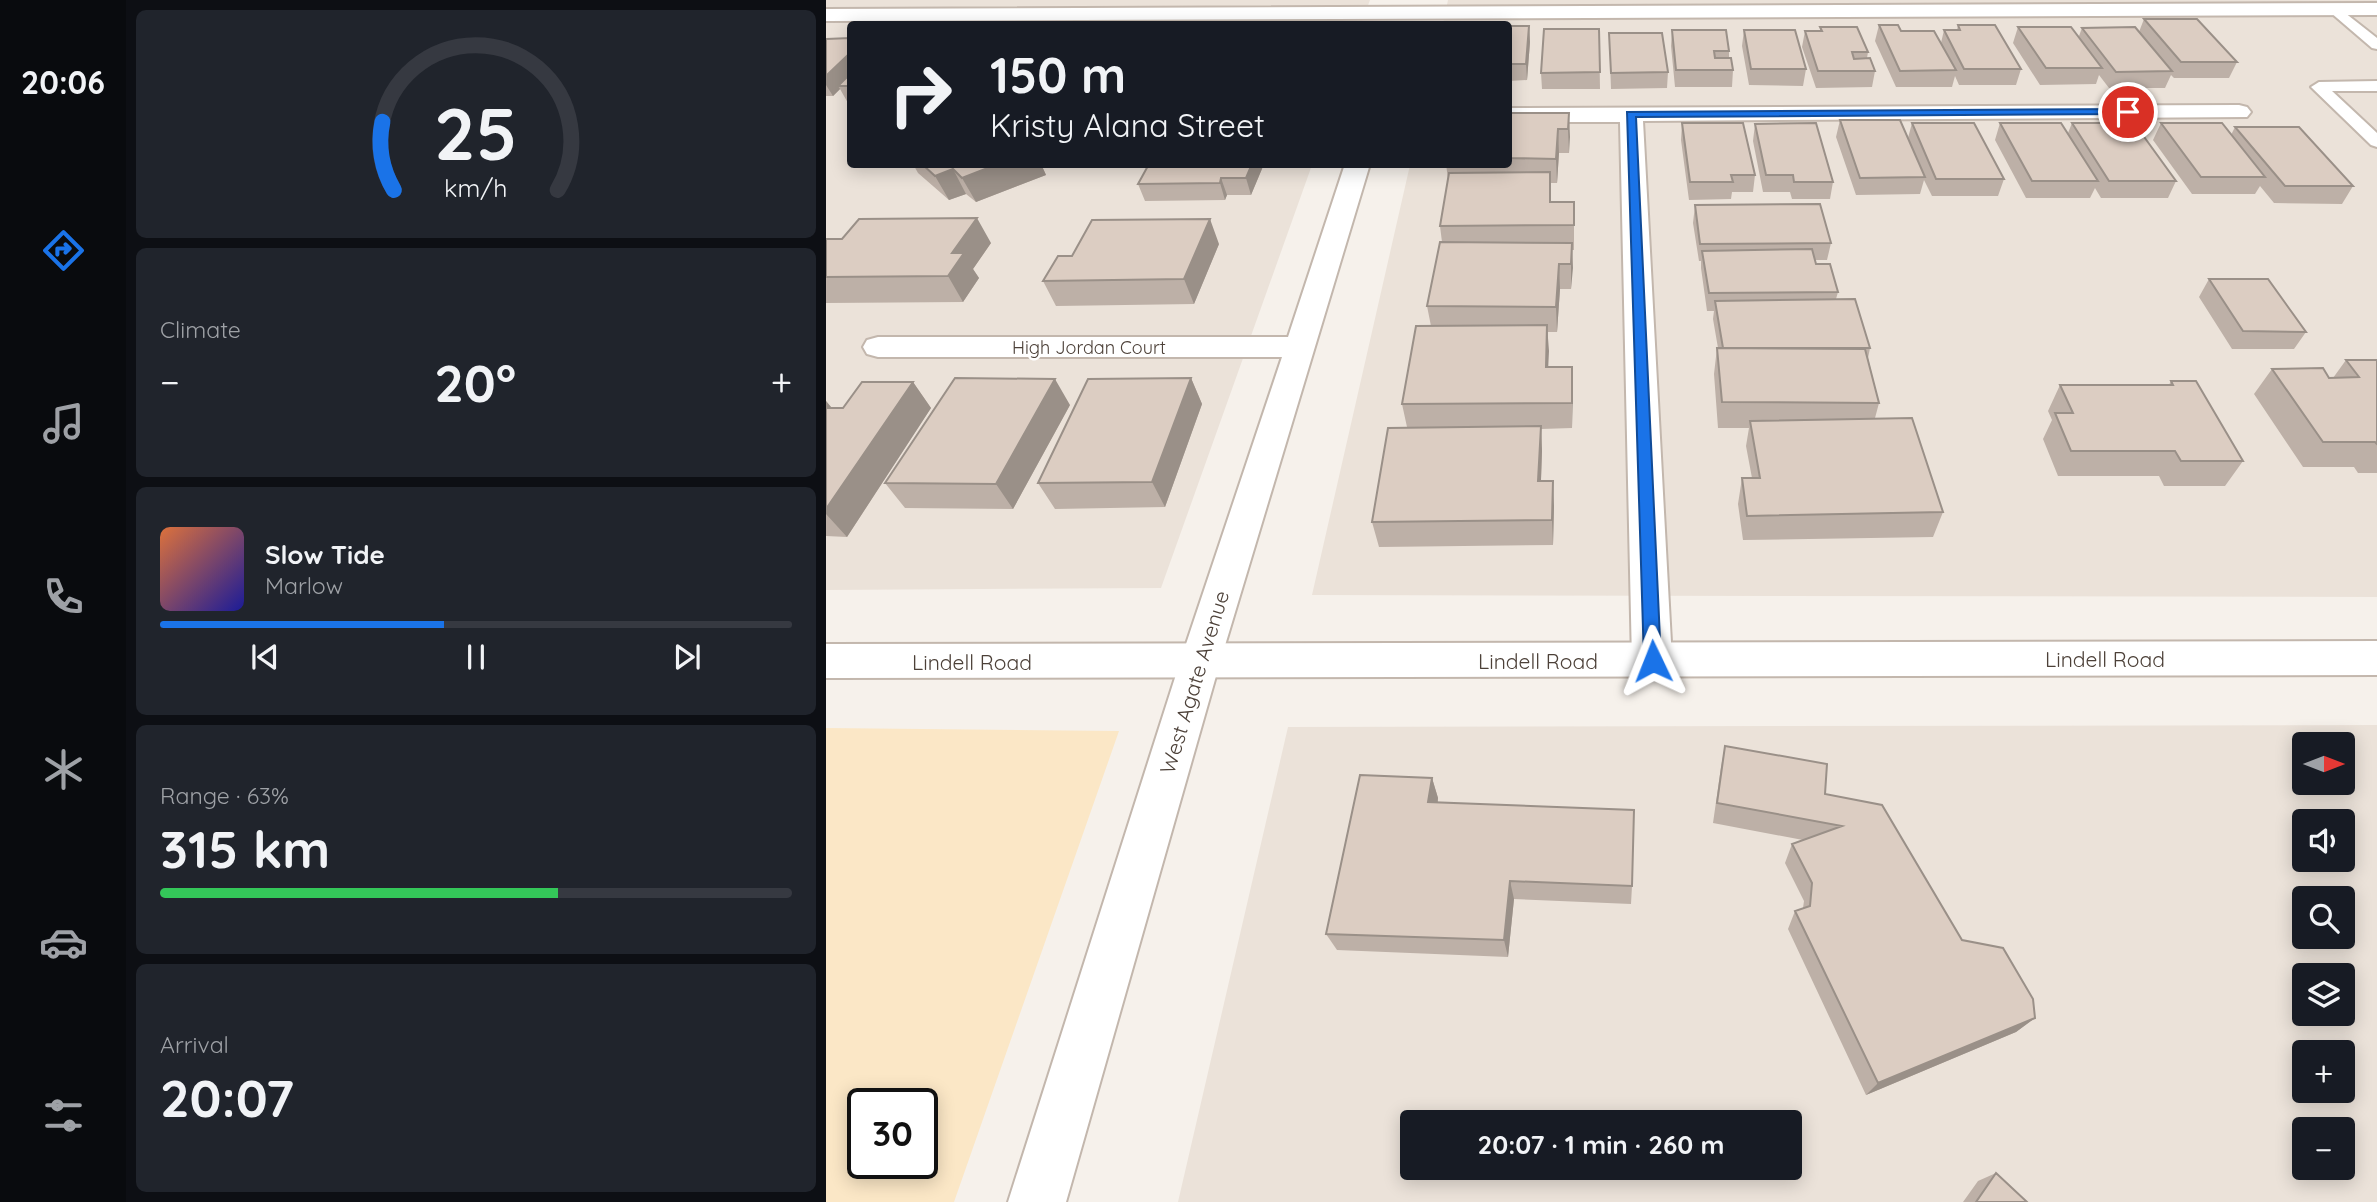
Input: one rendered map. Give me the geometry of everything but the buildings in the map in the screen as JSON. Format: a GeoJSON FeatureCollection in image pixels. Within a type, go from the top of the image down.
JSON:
{"type":"FeatureCollection","features":[{"type":"Feature","properties":{"kind":"street"},"geometry":{"type":"LineString","coordinates":[[865,15],[882,0]]}},
{"type":"Feature","properties":{"kind":"street"},"geometry":{"type":"LineString","coordinates":[[826,15],[1407,13],[1575,6],[2330,5],[2377,9]]}},
{"type":"Feature","properties":{"kind":"street"},"geometry":{"type":"LineString","coordinates":[[1512,115],[2239,112]]}},
{"type":"Feature","properties":{"kind":"street"},"geometry":{"type":"LineString","coordinates":[[1631,114],[1653,661]]}},
{"type":"Feature","properties":{"kind":"street","name":"West Agate Avenue"},"geometry":{"type":"LineString","coordinates":[[1037,1202],[1200,662],[1357,168]]}},
{"type":"Feature","properties":{"kind":"street","name":"High Jordan Court"},"geometry":{"type":"LineString","coordinates":[[878,347],[1300,347]]}},
{"type":"Feature","properties":{"kind":"street","name":"Lindell Road"},"geometry":{"type":"LineString","coordinates":[[826,661],[2377,659]]}},
{"type":"Feature","properties":{"kind":"lane"},"geometry":{"type":"LineString","coordinates":[[2330,5],[2377,45]]}},
{"type":"Feature","properties":{"kind":"lane"},"geometry":{"type":"LineString","coordinates":[[2377,86],[2319,87],[2377,142]]}},
{"type":"Feature","properties":{"kind":"shaded area"},"geometry":{"type":"Polygon","coordinates":[[[826,0],[1370,0],[1362,21],[847,21],[847,168],[1311,168],[1161,588],[826,590],[826,0]]]}},
{"type":"Feature","properties":{"kind":"shaded area"},"geometry":{"type":"Polygon","coordinates":[[[1448,0],[2377,0],[2377,597],[1312,595],[1409,168],[1512,168],[1512,21],[1444,21],[1448,0]]]}},
{"type":"Feature","properties":{"kind":"shaded area"},"geometry":{"type":"Polygon","coordinates":[[[2377,725],[2377,1202],[1178,1202],[1288,727],[2377,725]]]}},
{"type":"Feature","properties":{"kind":"sand"},"geometry":{"type":"Polygon","coordinates":[[[826,728],[1119,731],[954,1202],[826,1202],[826,728]]]}},
{"type":"Feature","properties":{"kind":"route"},"geometry":{"type":"LineString","coordinates":[[1653,661],[1631,114],[2128,112]]}}]}
